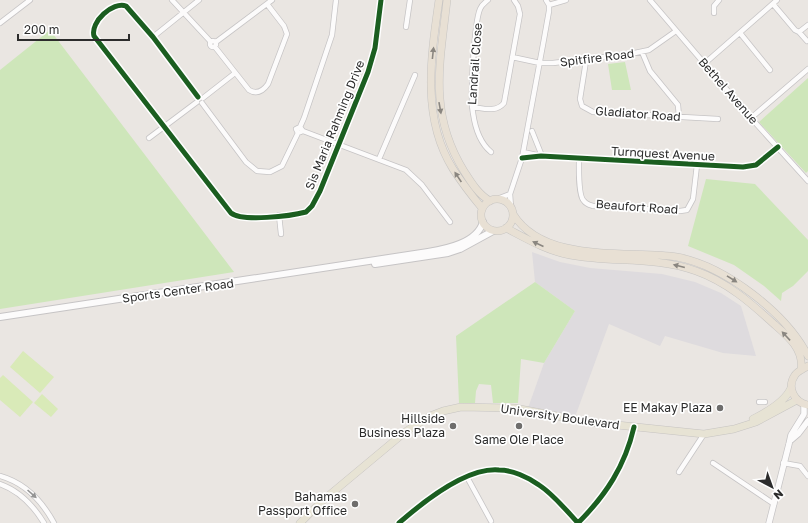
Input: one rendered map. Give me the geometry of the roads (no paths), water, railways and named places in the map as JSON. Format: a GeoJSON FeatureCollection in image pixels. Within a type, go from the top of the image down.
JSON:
{"type":"FeatureCollection","features":[{"type":"Feature","properties":{"kind":"highway"},"geometry":{"type":"LineString","coordinates":[[440,0],[431,74],[431,96],[434,120],[443,149],[450,164],[465,187],[482,208],[481,216],[487,228],[494,230],[506,228],[511,223],[513,214]]}},
{"type":"Feature","properties":{"kind":"highway"},"geometry":{"type":"LineString","coordinates":[[447,0],[438,82],[442,116],[450,143],[461,166],[479,192],[493,200],[505,201],[511,207],[513,214],[520,224],[535,235],[563,247],[595,252],[660,255],[689,259],[736,282],[796,332],[808,348]]}},
{"type":"Feature","properties":{"kind":"highway"},"geometry":{"type":"LineString","coordinates":[[482,208],[493,200]]}},
{"type":"Feature","properties":{"kind":"highway"},"geometry":{"type":"LineString","coordinates":[[506,228],[540,246],[569,255],[669,263],[697,271],[716,279],[741,295],[789,339],[801,358],[801,370]]}},
{"type":"Feature","properties":{"kind":"highway"},"geometry":{"type":"LineString","coordinates":[[790,328],[808,356]]}},
{"type":"Feature","properties":{"kind":"highway"},"geometry":{"type":"LineString","coordinates":[[806,405],[797,400],[791,388],[793,378],[801,370],[808,366]]}},
{"type":"Feature","properties":{"kind":"main road","name":"Sports Center Road"},"geometry":{"type":"LineString","coordinates":[[0,317],[356,265],[364,262],[446,249],[472,236],[480,229],[483,222]]}},
{"type":"Feature","properties":{"kind":"main road","name":"Sports Center Road"},"geometry":{"type":"LineString","coordinates":[[356,265],[364,266],[436,256],[460,248],[494,230]]}},
{"type":"Feature","properties":{"kind":"main road","name":"University Boulevard"},"geometry":{"type":"LineString","coordinates":[[740,427],[778,404],[789,394],[791,388]]}},
{"type":"Feature","properties":{"kind":"main road","name":"University Boulevard"},"geometry":{"type":"LineString","coordinates":[[300,523],[321,502],[405,432],[430,416],[443,411],[461,407],[515,408],[588,422],[704,434],[740,427],[756,422],[797,400]]}},
{"type":"Feature","properties":{"kind":"street"},"geometry":{"type":"LineString","coordinates":[[0,23],[30,0]]}},
{"type":"Feature","properties":{"kind":"street"},"geometry":{"type":"LineString","coordinates":[[172,0],[214,43],[235,73],[249,90],[254,92],[263,90],[268,84],[287,34],[284,26],[267,4]]}},
{"type":"Feature","properties":{"kind":"street"},"geometry":{"type":"LineString","coordinates":[[198,0],[153,38],[246,162],[260,172],[270,172],[282,166],[300,130],[330,42],[336,0]]}},
{"type":"Feature","properties":{"kind":"street"},"geometry":{"type":"LineString","coordinates":[[214,43],[272,0]]}},
{"type":"Feature","properties":{"kind":"street","name":"Sis Maria Rahming Drive"},"geometry":{"type":"LineString","coordinates":[[153,38],[128,8],[123,5],[116,6],[109,11],[96,22],[94,28],[94,36],[231,213],[238,217],[248,219],[303,213],[312,206],[339,145],[372,60],[381,0]]}},
{"type":"Feature","properties":{"kind":"street"},"geometry":{"type":"LineString","coordinates":[[406,27],[410,0]]}},
{"type":"Feature","properties":{"kind":"street","name":"Landrail Close"},"geometry":{"type":"LineString","coordinates":[[488,0],[483,3],[479,11],[474,50],[472,107],[480,137],[491,152]]}},
{"type":"Feature","properties":{"kind":"street"},"geometry":{"type":"LineString","coordinates":[[472,107],[491,109],[502,106],[520,14],[518,6],[514,0]]}},
{"type":"Feature","properties":{"kind":"street"},"geometry":{"type":"LineString","coordinates":[[511,207],[510,194],[523,155],[540,63],[549,5],[546,0]]}},
{"type":"Feature","properties":{"kind":"street"},"geometry":{"type":"LineString","coordinates":[[549,5],[566,0]]}},
{"type":"Feature","properties":{"kind":"street","name":"Bethel Avenue"},"geometry":{"type":"LineString","coordinates":[[650,0],[704,64],[808,181]]}},
{"type":"Feature","properties":{"kind":"street"},"geometry":{"type":"LineString","coordinates":[[714,13],[714,6],[719,0]]}},
{"type":"Feature","properties":{"kind":"street"},"geometry":{"type":"LineString","coordinates":[[704,64],[775,2],[795,30],[799,32],[807,41]]}},
{"type":"Feature","properties":{"kind":"street"},"geometry":{"type":"LineString","coordinates":[[799,32],[808,25]]}},
{"type":"Feature","properties":{"kind":"street","name":"Spitfire Road"},"geometry":{"type":"LineString","coordinates":[[512,57],[540,63],[586,61],[642,52],[656,46],[676,31]]}},
{"type":"Feature","properties":{"kind":"street"},"geometry":{"type":"LineString","coordinates":[[740,34],[770,70]]}},
{"type":"Feature","properties":{"kind":"street"},"geometry":{"type":"LineString","coordinates":[[642,52],[650,71],[678,105],[679,117]]}},
{"type":"Feature","properties":{"kind":"street","name":"Gladiator Road"},"geometry":{"type":"LineString","coordinates":[[586,61],[580,99],[582,106],[585,109],[593,112],[718,119]]}},
{"type":"Feature","properties":{"kind":"street"},"geometry":{"type":"LineString","coordinates":[[752,118],[808,70]]}},
{"type":"Feature","properties":{"kind":"street"},"geometry":{"type":"LineString","coordinates":[[149,138],[235,73]]}},
{"type":"Feature","properties":{"kind":"street"},"geometry":{"type":"LineString","coordinates":[[379,159],[415,75]]}},
{"type":"Feature","properties":{"kind":"street"},"geometry":{"type":"LineString","coordinates":[[300,130],[406,170],[417,179],[450,222]]}},
{"type":"Feature","properties":{"kind":"street"},"geometry":{"type":"LineString","coordinates":[[532,131],[542,156]]}},
{"type":"Feature","properties":{"kind":"street","name":"Turnquest Avenue"},"geometry":{"type":"LineString","coordinates":[[523,155],[535,153],[542,156],[579,159],[697,165],[752,166],[762,162],[778,147]]}},
{"type":"Feature","properties":{"kind":"street","name":"Beaufort Road"},"geometry":{"type":"LineString","coordinates":[[579,159],[581,195],[583,201],[588,204],[593,206],[680,211],[687,210],[693,199],[697,165]]}},
{"type":"Feature","properties":{"kind":"street"},"geometry":{"type":"LineString","coordinates":[[493,200],[510,194]]}},
{"type":"Feature","properties":{"kind":"street"},"geometry":{"type":"LineString","coordinates":[[279,215],[281,234]]}},
{"type":"Feature","properties":{"kind":"street"},"geometry":{"type":"LineString","coordinates":[[758,402],[766,402]]}},
{"type":"Feature","properties":{"kind":"street"},"geometry":{"type":"LineString","coordinates":[[769,523],[783,463],[791,440],[791,435],[804,414],[806,405]]}},
{"type":"Feature","properties":{"kind":"street"},"geometry":{"type":"LineString","coordinates":[[791,440],[798,434],[808,420]]}},
{"type":"Feature","properties":{"kind":"street"},"geometry":{"type":"LineString","coordinates":[[399,523],[436,494],[467,477],[490,470],[500,470],[521,476],[539,485],[547,491],[578,523],[601,498],[619,472],[630,446],[634,427]]}},
{"type":"Feature","properties":{"kind":"street"},"geometry":{"type":"LineString","coordinates":[[679,472],[704,434]]}},
{"type":"Feature","properties":{"kind":"street"},"geometry":{"type":"LineString","coordinates":[[713,463],[774,504]]}},
{"type":"Feature","properties":{"kind":"street"},"geometry":{"type":"LineString","coordinates":[[783,463],[800,466],[808,476]]}},
{"type":"Feature","properties":{"kind":"street"},"geometry":{"type":"LineString","coordinates":[[0,476],[19,484],[35,496],[44,506],[54,523]]}},
{"type":"Feature","properties":{"kind":"street"},"geometry":{"type":"LineString","coordinates":[[467,477],[491,521]]}},
{"type":"Feature","properties":{"kind":"street"},"geometry":{"type":"LineString","coordinates":[[0,484],[10,488],[26,500],[44,523]]}},
{"type":"Feature","properties":{"kind":"place","name":"EE Makay Plaza"},"geometry":{"type":"Point","coordinates":[720,408]}},
{"type":"Feature","properties":{"kind":"place","name":"Hillside Business Plaza"},"geometry":{"type":"Point","coordinates":[453,426]}},
{"type":"Feature","properties":{"kind":"place","name":"Same Ole Place"},"geometry":{"type":"Point","coordinates":[519,426]}},
{"type":"Feature","properties":{"kind":"place","name":"Bahamas Passport Office"},"geometry":{"type":"Point","coordinates":[355,504]}}]}
